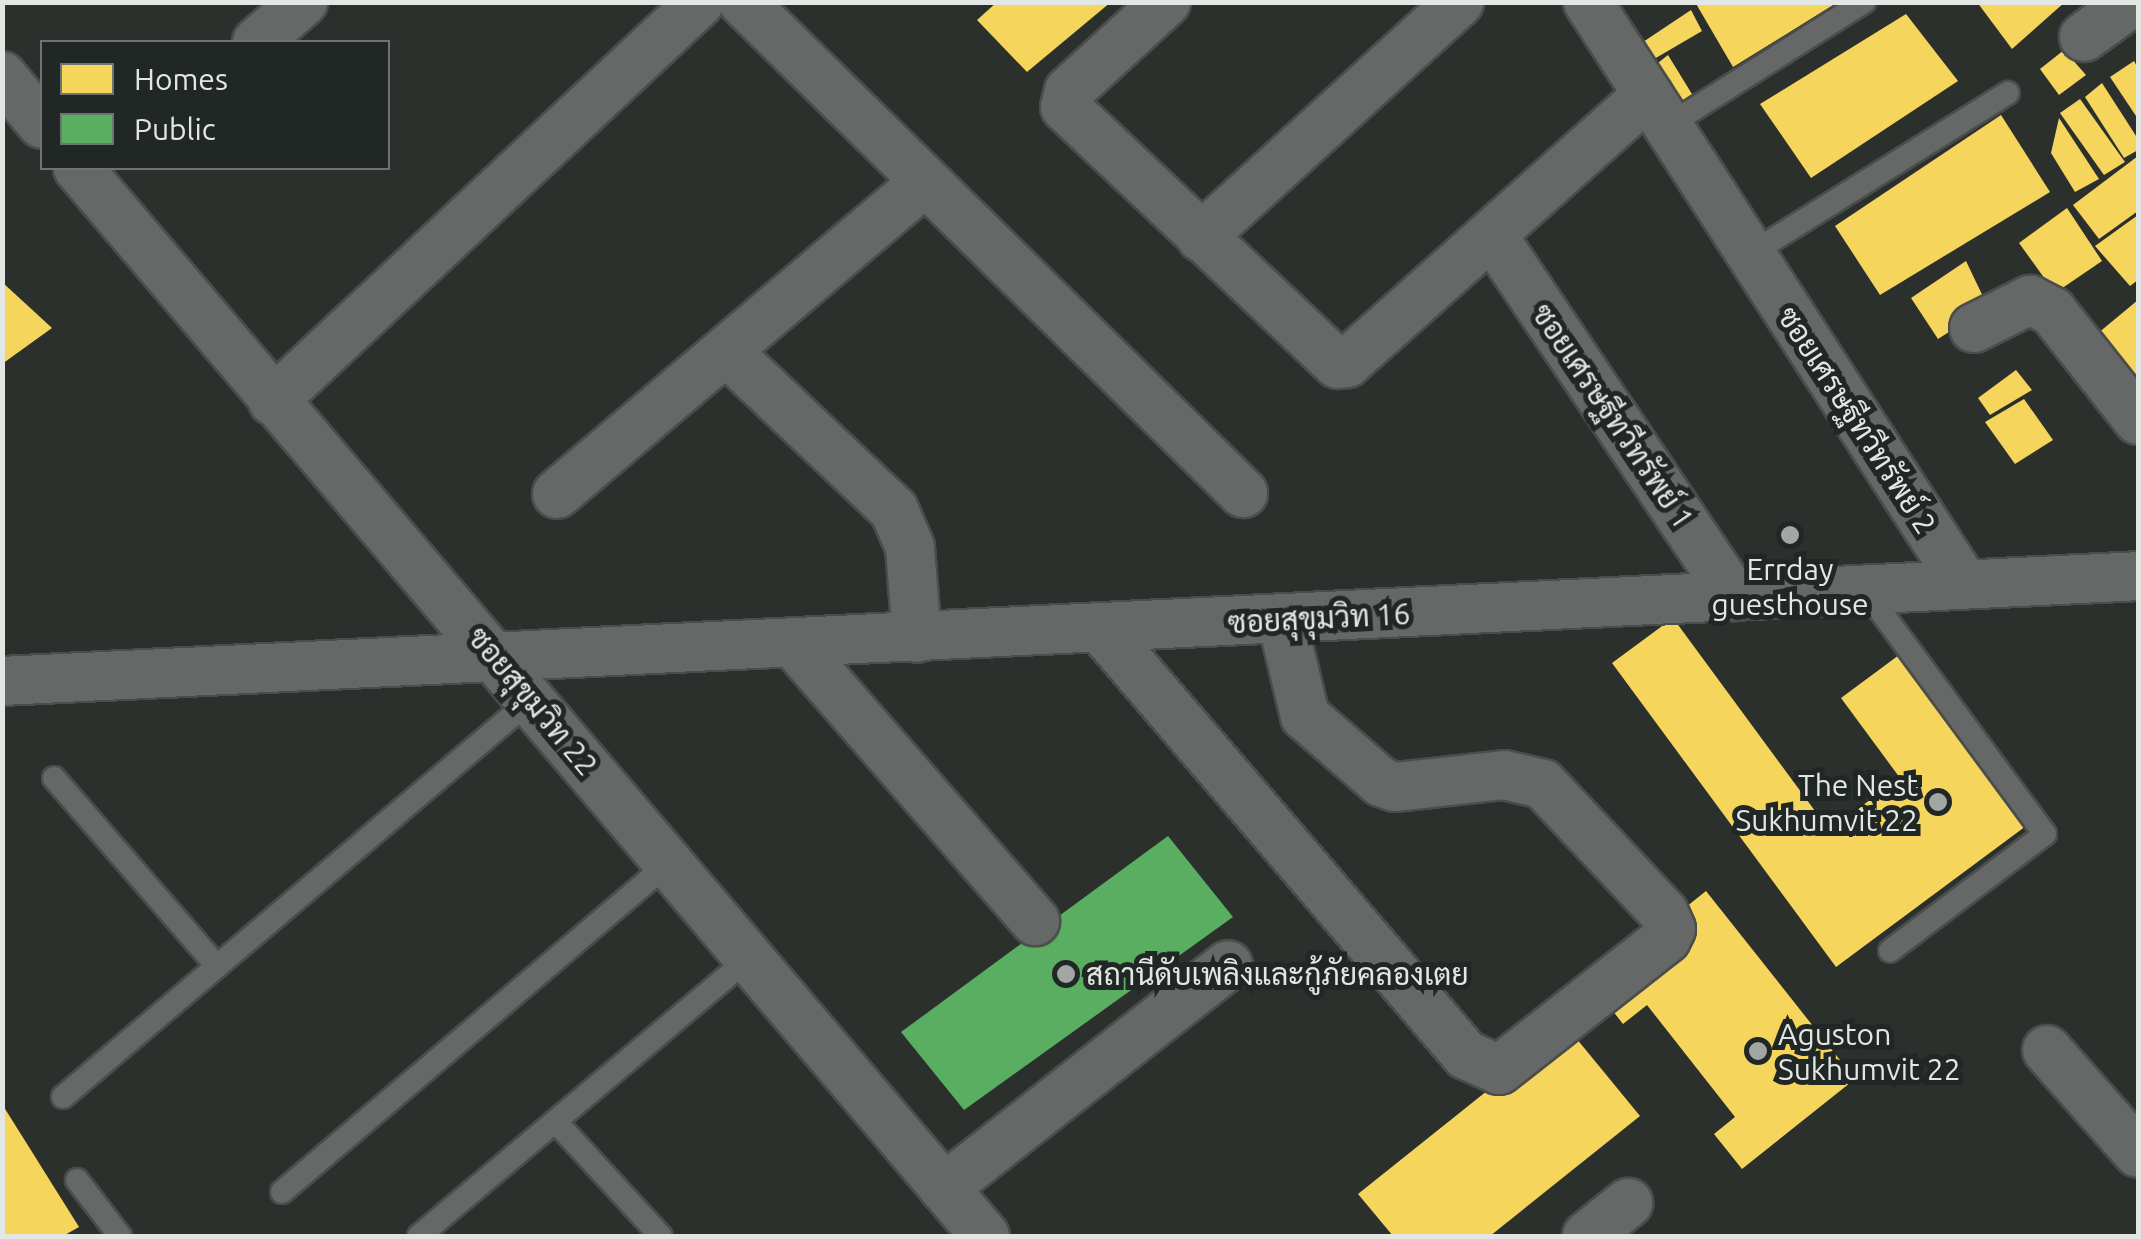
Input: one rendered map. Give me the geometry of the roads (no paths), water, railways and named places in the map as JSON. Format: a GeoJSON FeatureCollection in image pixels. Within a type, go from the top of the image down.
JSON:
{"type":"FeatureCollection","features":[{"type":"Feature","properties":{"kind":"street"},"geometry":{"type":"LineString","coordinates":[[259,40],[303,2]]}},
{"type":"Feature","properties":{"kind":"street"},"geometry":{"type":"LineString","coordinates":[[273,401],[700,2]]}},
{"type":"Feature","properties":{"kind":"street"},"geometry":{"type":"LineString","coordinates":[[743,2],[922,184],[1243,492]]}},
{"type":"Feature","properties":{"kind":"street"},"geometry":{"type":"LineString","coordinates":[[1166,2],[1063,101],[1338,364],[1348,363],[1492,235],[1658,111]]}},
{"type":"Feature","properties":{"kind":"street"},"geometry":{"type":"LineString","coordinates":[[1201,236],[1459,2]]}},
{"type":"Feature","properties":{"kind":"street"},"geometry":{"type":"LineString","coordinates":[[2084,37],[2132,2]]}},
{"type":"Feature","properties":{"kind":"street","name":"ซอยเศรษฐีทวีทรัพย์ 2"},"geometry":{"type":"LineString","coordinates":[[1593,4],[1964,585]]}},
{"type":"Feature","properties":{"kind":"street"},"geometry":{"type":"LineString","coordinates":[[2,76],[40,122]]}},
{"type":"Feature","properties":{"kind":"street","name":"ซอยสุขุมวิท 22"},"geometry":{"type":"LineString","coordinates":[[96,174],[273,401],[500,660],[985,1236]]}},
{"type":"Feature","properties":{"kind":"street"},"geometry":{"type":"LineString","coordinates":[[557,494],[922,184]]}},
{"type":"Feature","properties":{"kind":"street","name":"ซอยเศรษฐีทวีทรัพย์ 1"},"geometry":{"type":"LineString","coordinates":[[1492,235],[1734,597]]}},
{"type":"Feature","properties":{"kind":"street"},"geometry":{"type":"LineString","coordinates":[[1974,328],[2030,300],[2052,310],[2138,420]]}},
{"type":"Feature","properties":{"kind":"street"},"geometry":{"type":"LineString","coordinates":[[727,352],[894,510],[910,547],[917,638]]}},
{"type":"Feature","properties":{"kind":"street","name":"ซอยสุขุมวิท 16"},"geometry":{"type":"LineString","coordinates":[[2,681],[500,660],[2138,576]]}},
{"type":"Feature","properties":{"kind":"street"},"geometry":{"type":"LineString","coordinates":[[1101,629],[1466,1054],[1499,1070],[1666,939],[1672,929],[1664,913],[1544,784],[1504,774],[1394,787],[1381,782],[1306,716],[1282,620]]}},
{"type":"Feature","properties":{"kind":"street"},"geometry":{"type":"LineString","coordinates":[[795,645],[1035,922]]}},
{"type":"Feature","properties":{"kind":"street"},"geometry":{"type":"LineString","coordinates":[[944,1188],[1228,965]]}},
{"type":"Feature","properties":{"kind":"street"},"geometry":{"type":"LineString","coordinates":[[2047,1050],[2138,1154]]}},
{"type":"Feature","properties":{"kind":"street"},"geometry":{"type":"LineString","coordinates":[[1587,1236],[1628,1204]]}},
{"type":"Feature","properties":{"kind":"lane"},"geometry":{"type":"LineString","coordinates":[[1658,111],[1864,2]]}},
{"type":"Feature","properties":{"kind":"lane"},"geometry":{"type":"LineString","coordinates":[[1750,254],[2008,93]]}},
{"type":"Feature","properties":{"kind":"lane"},"geometry":{"type":"LineString","coordinates":[[1865,590],[2044,834],[1890,951]]}},
{"type":"Feature","properties":{"kind":"lane"},"geometry":{"type":"LineString","coordinates":[[63,1097],[532,699]]}},
{"type":"Feature","properties":{"kind":"lane"},"geometry":{"type":"LineString","coordinates":[[54,778],[218,966]]}},
{"type":"Feature","properties":{"kind":"lane"},"geometry":{"type":"LineString","coordinates":[[282,1192],[670,862]]}},
{"type":"Feature","properties":{"kind":"lane"},"geometry":{"type":"LineString","coordinates":[[419,1236],[750,957]]}},
{"type":"Feature","properties":{"kind":"lane"},"geometry":{"type":"LineString","coordinates":[[556,1122],[661,1236]]}},
{"type":"Feature","properties":{"kind":"lane"},"geometry":{"type":"LineString","coordinates":[[77,1180],[120,1236]]}},
{"type":"Feature","properties":{"kind":"place","name":"Errday guesthouse"},"geometry":{"type":"Point","coordinates":[1790,535]}},
{"type":"Feature","properties":{"kind":"place","name":"The Nest Sukhumvit 22"},"geometry":{"type":"Point","coordinates":[1938,802]}},
{"type":"Feature","properties":{"kind":"place","name":"สถานีดับเพลิงและกู้ภัยคลองเตย"},"geometry":{"type":"Point","coordinates":[1066,974]}},
{"type":"Feature","properties":{"kind":"place","name":"Aguston Sukhumvit 22"},"geometry":{"type":"Point","coordinates":[1758,1051]}}]}
